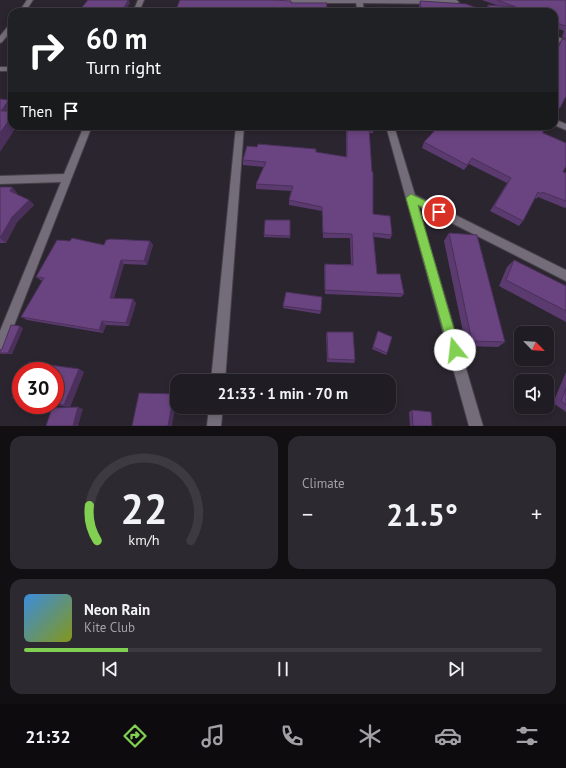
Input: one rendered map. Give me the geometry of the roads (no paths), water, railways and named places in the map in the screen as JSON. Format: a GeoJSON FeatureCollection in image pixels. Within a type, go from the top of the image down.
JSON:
{"type":"FeatureCollection","features":[{"type":"Feature","properties":{"kind":"street"},"geometry":{"type":"LineString","coordinates":[[268,1],[454,1],[463,4]]}},
{"type":"Feature","properties":{"kind":"street"},"geometry":{"type":"LineString","coordinates":[[0,41],[8,30]]}},
{"type":"Feature","properties":{"kind":"street"},"geometry":{"type":"LineString","coordinates":[[0,346],[86,130]]}},
{"type":"Feature","properties":{"kind":"street"},"geometry":{"type":"LineString","coordinates":[[219,374],[240,130]]}},
{"type":"Feature","properties":{"kind":"street"},"geometry":{"type":"LineString","coordinates":[[391,130],[476,426]]}},
{"type":"Feature","properties":{"kind":"street"},"geometry":{"type":"LineString","coordinates":[[0,180],[66,178]]}},
{"type":"Feature","properties":{"kind":"street"},"geometry":{"type":"LineString","coordinates":[[411,198],[566,276]]}},
{"type":"Feature","properties":{"kind":"street"},"geometry":{"type":"LineString","coordinates":[[214,426],[215,414]]}}]}
